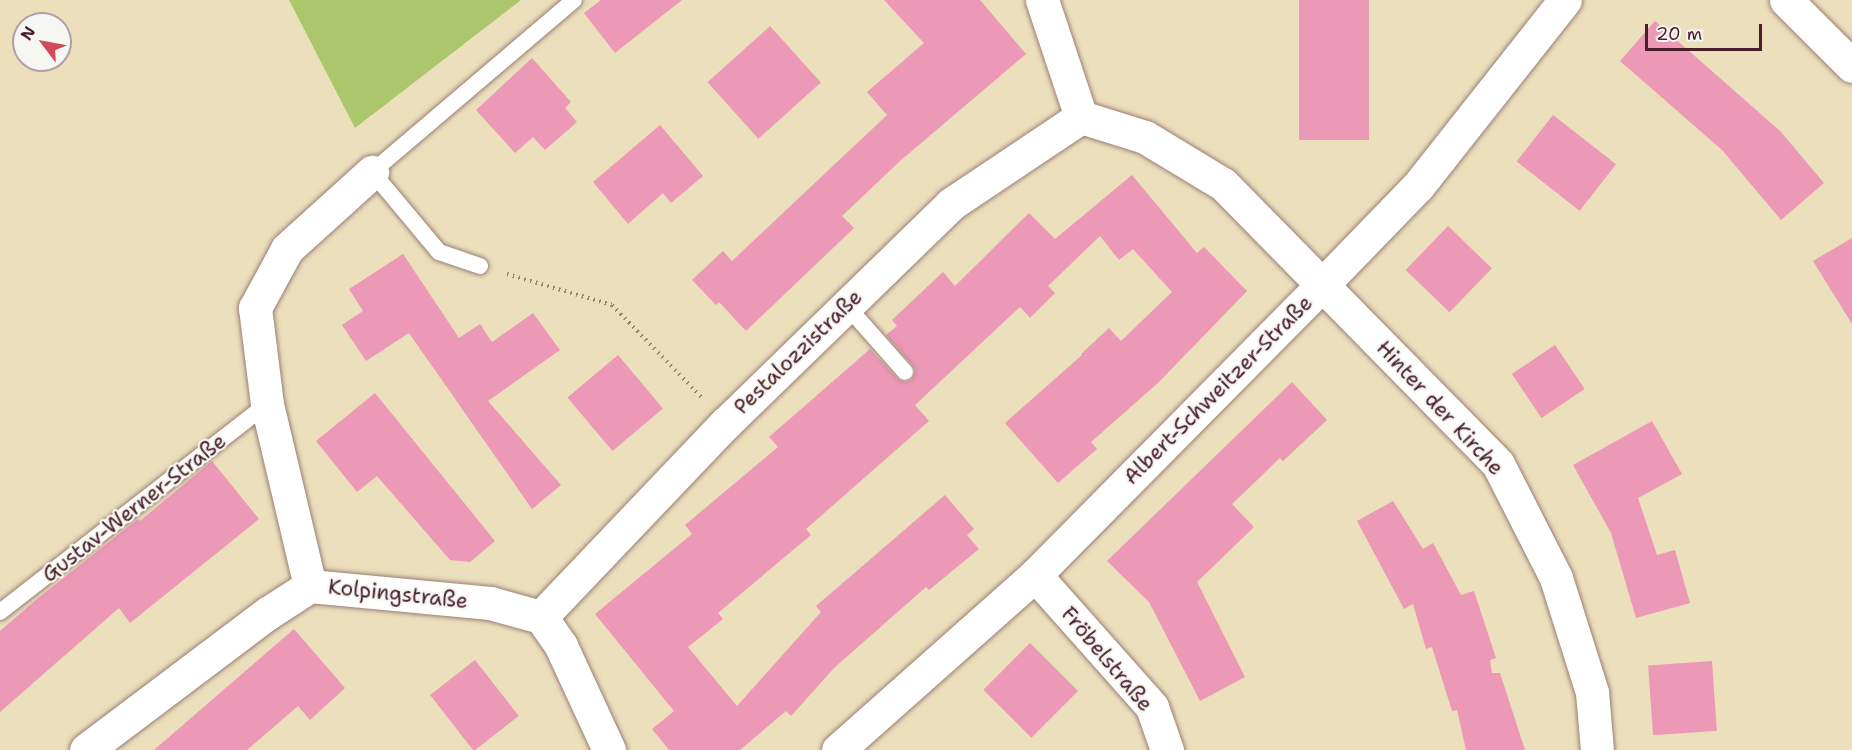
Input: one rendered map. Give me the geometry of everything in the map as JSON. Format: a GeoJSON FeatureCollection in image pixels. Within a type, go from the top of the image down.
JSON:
{"type":"FeatureCollection","features":[{"type":"Feature","properties":{"kind":"street"},"geometry":{"type":"LineString","coordinates":[[1042,0],[1081,117],[1145,137],[1223,184],[1323,284]]}},
{"type":"Feature","properties":{"kind":"street","name":"Albert-Schweitzer-Straße"},"geometry":{"type":"LineString","coordinates":[[838,750],[1035,575],[1418,186],[1565,0]]}},
{"type":"Feature","properties":{"kind":"street"},"geometry":{"type":"LineString","coordinates":[[1786,0],[1852,66]]}},
{"type":"Feature","properties":{"kind":"street","name":"Pestalozzistraße"},"geometry":{"type":"LineString","coordinates":[[541,617],[726,423],[951,204],[1081,117]]}},
{"type":"Feature","properties":{"kind":"street"},"geometry":{"type":"LineString","coordinates":[[310,586],[267,404],[255,309],[287,249],[372,172]]}},
{"type":"Feature","properties":{"kind":"street","name":"Hinter der Kirche"},"geometry":{"type":"LineString","coordinates":[[1323,284],[1498,464],[1556,578],[1592,692],[1597,750]]}},
{"type":"Feature","properties":{"kind":"street","name":"Fröbelstraße"},"geometry":{"type":"LineString","coordinates":[[1035,575],[1152,707],[1167,750]]}},
{"type":"Feature","properties":{"kind":"street","name":"Kolpingstraße"},"geometry":{"type":"LineString","coordinates":[[86,750],[268,613],[310,586],[490,603],[541,617]]}},
{"type":"Feature","properties":{"kind":"street"},"geometry":{"type":"LineString","coordinates":[[541,617],[561,646],[609,750]]}},
{"type":"Feature","properties":{"kind":"lane"},"geometry":{"type":"LineString","coordinates":[[480,266],[439,252],[372,172],[574,0]]}},
{"type":"Feature","properties":{"kind":"lane"},"geometry":{"type":"LineString","coordinates":[[846,305],[905,372]]}},
{"type":"Feature","properties":{"kind":"lane","name":"Gustav-Werner-Straße"},"geometry":{"type":"LineString","coordinates":[[0,612],[267,404]]}},
{"type":"Feature","properties":{"kind":"path"},"geometry":{"type":"LineString","coordinates":[[480,266],[612,305],[726,423]]}},
{"type":"Feature","properties":{"kind":"green space"},"geometry":{"type":"Polygon","coordinates":[[[289,0],[521,0],[355,128],[289,0]]]}},
{"type":"Feature","properties":{"kind":"building"},"geometry":{"type":"Polygon","coordinates":[[[601,0],[682,0],[615,53],[584,13],[601,0]]]}},
{"type":"Feature","properties":{"kind":"building"},"geometry":{"type":"Polygon","coordinates":[[[884,0],[980,0],[1026,54],[900,161],[842,216],[854,228],[746,331],[719,302],[716,305],[692,280],[723,251],[732,261],[887,115],[867,92],[924,43],[884,0]]]}},
{"type":"Feature","properties":{"kind":"building"},"geometry":{"type":"Polygon","coordinates":[[[1299,0],[1369,0],[1369,140],[1299,140],[1299,0]]]}},
{"type":"Feature","properties":{"kind":"building"},"geometry":{"type":"Polygon","coordinates":[[[1655,21],[1781,132],[1824,183],[1781,220],[1722,150],[1620,61],[1655,21]]]}},
{"type":"Feature","properties":{"kind":"building"},"geometry":{"type":"Polygon","coordinates":[[[770,26],[821,82],[758,139],[708,82],[770,26]]]}},
{"type":"Feature","properties":{"kind":"building"},"geometry":{"type":"Polygon","coordinates":[[[532,58],[571,102],[565,108],[577,122],[545,150],[533,137],[515,153],[476,110],[532,58]]]}},
{"type":"Feature","properties":{"kind":"building"},"geometry":{"type":"Polygon","coordinates":[[[1553,115],[1616,164],[1580,211],[1517,161],[1553,115]]]}},
{"type":"Feature","properties":{"kind":"building"},"geometry":{"type":"Polygon","coordinates":[[[660,125],[703,176],[671,203],[663,193],[628,224],[593,182],[660,125]]]}},
{"type":"Feature","properties":{"kind":"building"},"geometry":{"type":"Polygon","coordinates":[[[1132,175],[1197,253],[1204,247],[1247,291],[1158,383],[1091,442],[1097,449],[1058,483],[1005,423],[1109,328],[1121,341],[1172,292],[1133,249],[1119,260],[1100,236],[1048,286],[1055,293],[1030,318],[1020,307],[915,405],[929,421],[806,529],[811,535],[718,613],[723,619],[688,647],[737,706],[821,612],[816,606],[945,495],[974,529],[967,535],[979,549],[929,590],[926,587],[834,668],[791,716],[786,711],[740,750],[669,750],[652,729],[674,711],[595,614],[692,534],[685,525],[778,447],[769,437],[870,349],[898,379],[906,382],[912,379],[915,371],[913,366],[886,335],[897,326],[892,320],[943,272],[955,286],[1029,213],[1055,239],[1132,175]]]}},
{"type":"Feature","properties":{"kind":"building"},"geometry":{"type":"Polygon","coordinates":[[[1448,226],[1492,268],[1450,312],[1406,270],[1448,226]]]}},
{"type":"Feature","properties":{"kind":"building"},"geometry":{"type":"Polygon","coordinates":[[[1852,238],[1852,324],[1813,261],[1852,238]]]}},
{"type":"Feature","properties":{"kind":"building"},"geometry":{"type":"Polygon","coordinates":[[[403,254],[459,338],[480,324],[492,342],[533,313],[560,350],[488,401],[561,485],[532,509],[409,333],[366,361],[342,325],[363,311],[349,289],[403,254]]]}},
{"type":"Feature","properties":{"kind":"building"},"geometry":{"type":"Polygon","coordinates":[[[1555,345],[1585,389],[1542,418],[1512,374],[1555,345]]]}},
{"type":"Feature","properties":{"kind":"building"},"geometry":{"type":"Polygon","coordinates":[[[618,355],[663,409],[612,451],[567,397],[618,355]]]}},
{"type":"Feature","properties":{"kind":"building"},"geometry":{"type":"Polygon","coordinates":[[[1292,382],[1327,420],[1283,461],[1280,458],[1232,504],[1254,527],[1197,582],[1245,677],[1200,701],[1149,602],[1107,561],[1292,382]]]}},
{"type":"Feature","properties":{"kind":"building"},"geometry":{"type":"Polygon","coordinates":[[[375,393],[495,541],[470,562],[450,560],[377,476],[357,492],[316,441],[375,393]]]}},
{"type":"Feature","properties":{"kind":"building"},"geometry":{"type":"Polygon","coordinates":[[[1652,421],[1682,474],[1638,498],[1657,555],[1675,550],[1690,603],[1636,618],[1611,533],[1573,465],[1652,421]]]}},
{"type":"Feature","properties":{"kind":"building"},"geometry":{"type":"Polygon","coordinates":[[[212,461],[259,519],[130,623],[119,608],[0,712],[0,631],[37,599],[138,519],[140,521],[212,461]]]}},
{"type":"Feature","properties":{"kind":"building"},"geometry":{"type":"Polygon","coordinates":[[[1393,501],[1423,549],[1433,543],[1461,595],[1474,591],[1496,658],[1490,660],[1492,673],[1500,673],[1525,750],[1466,750],[1457,710],[1452,711],[1432,647],[1426,649],[1413,604],[1404,609],[1357,521],[1393,501]]]}},
{"type":"Feature","properties":{"kind":"building"},"geometry":{"type":"Polygon","coordinates":[[[294,629],[345,688],[310,720],[298,706],[247,750],[154,750],[294,629]]]}},
{"type":"Feature","properties":{"kind":"building"},"geometry":{"type":"Polygon","coordinates":[[[1030,643],[1078,691],[1031,738],[983,690],[1030,643]]]}},
{"type":"Feature","properties":{"kind":"building"},"geometry":{"type":"Polygon","coordinates":[[[475,660],[519,716],[473,750],[430,695],[475,660]]]}},
{"type":"Feature","properties":{"kind":"building"},"geometry":{"type":"Polygon","coordinates":[[[1712,661],[1717,731],[1653,735],[1648,665],[1712,661]]]}}]}
